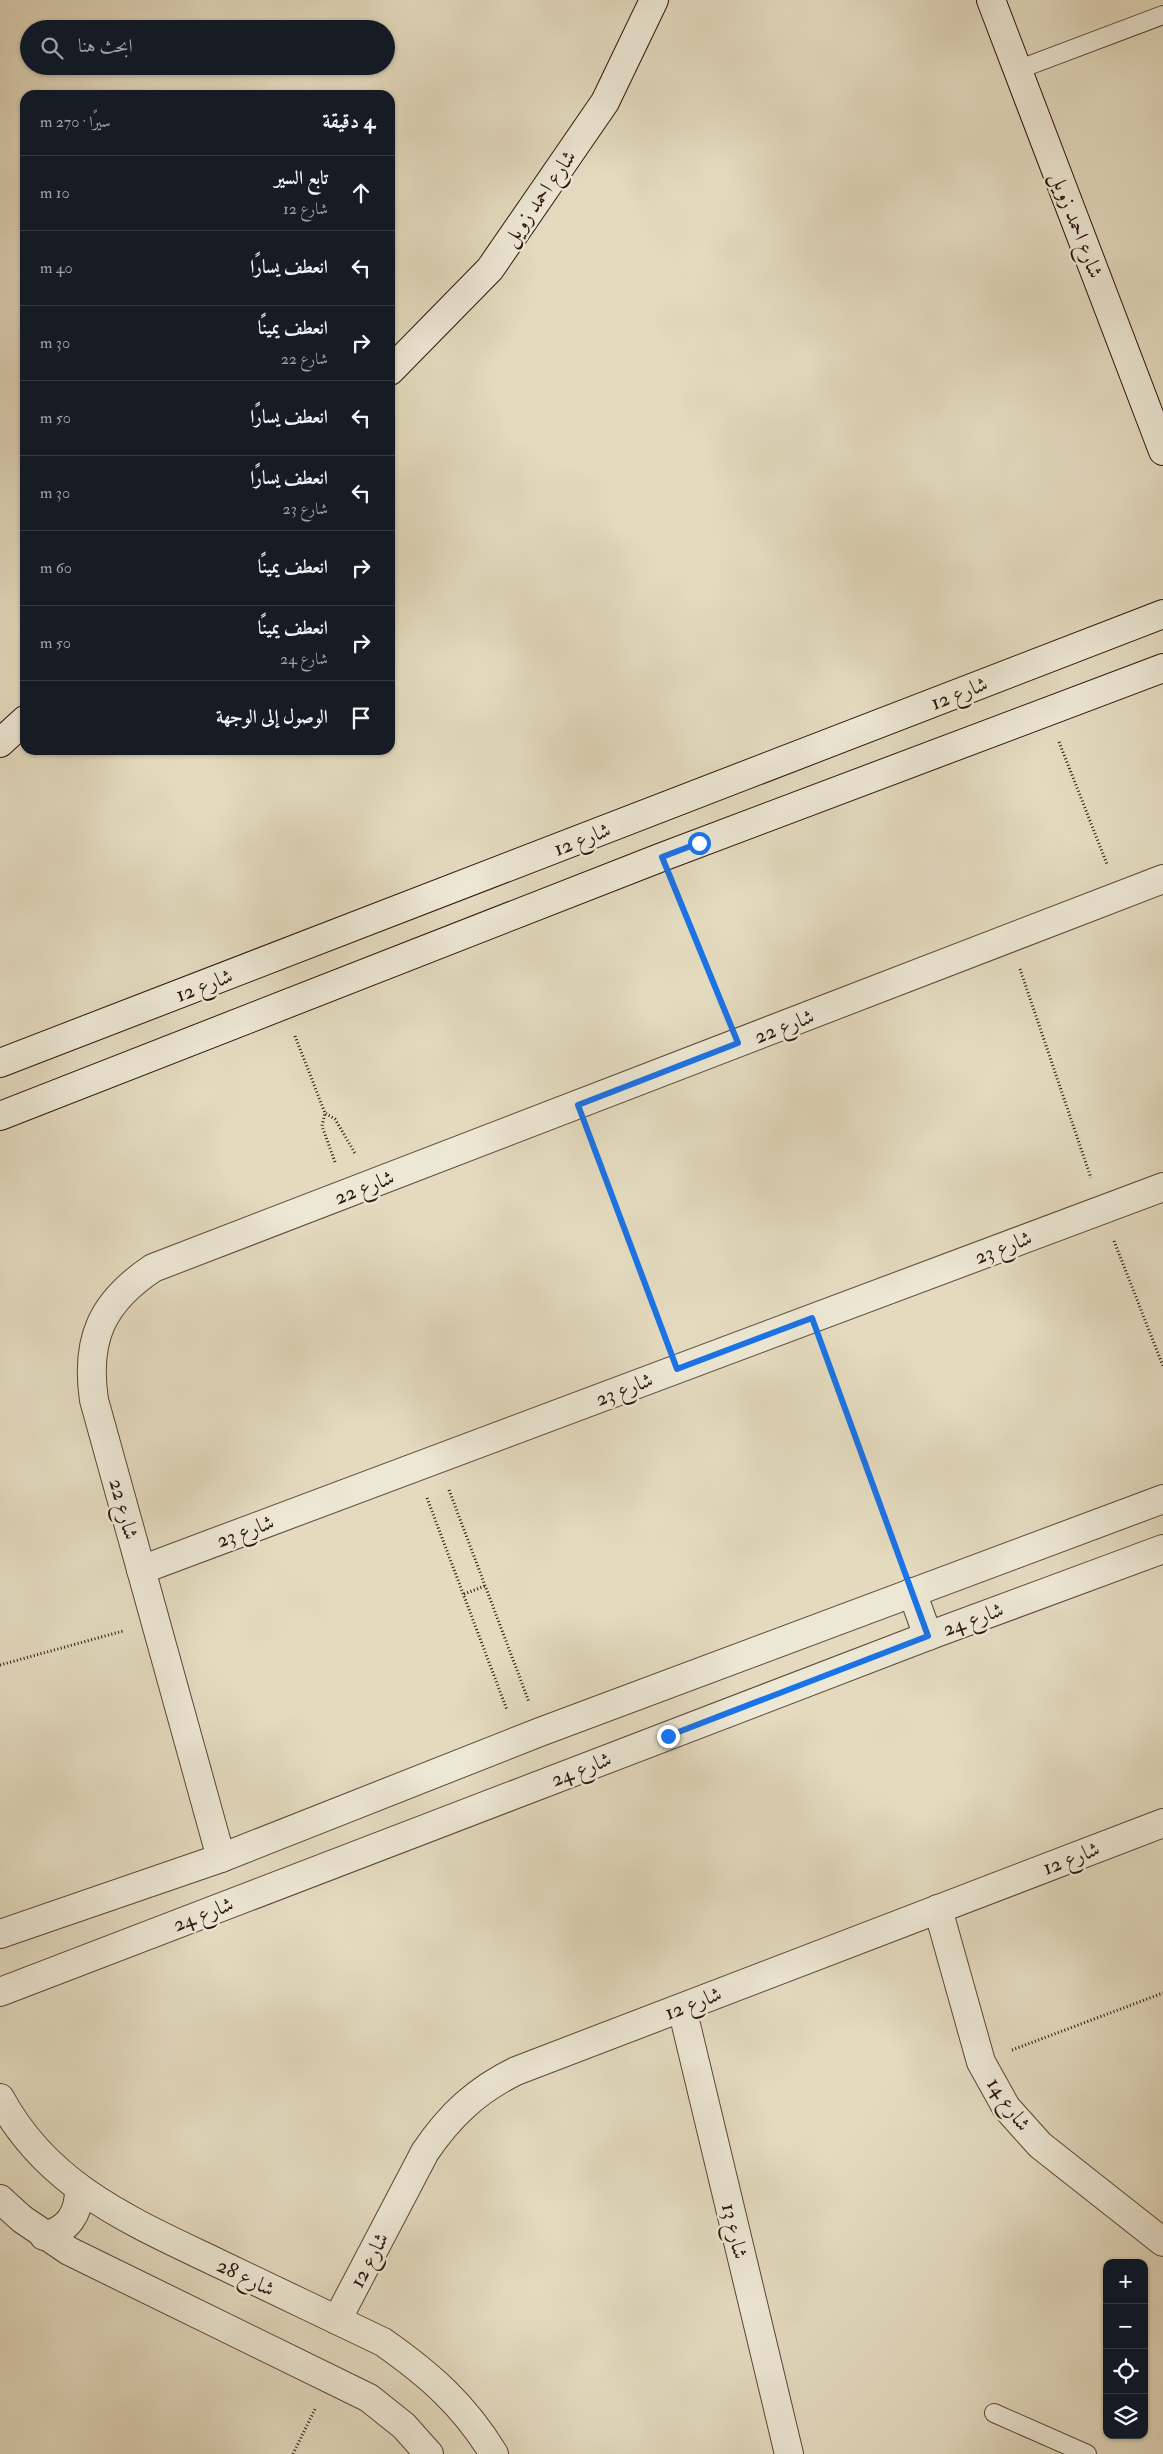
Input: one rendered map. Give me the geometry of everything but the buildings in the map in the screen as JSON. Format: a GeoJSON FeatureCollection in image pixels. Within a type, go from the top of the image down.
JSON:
{"type":"FeatureCollection","features":[{"type":"Feature","properties":{"kind":"street","name":"شارع احمد زويل"},"geometry":{"type":"LineString","coordinates":[[395,365],[490,269],[605,102],[654,0]]}},
{"type":"Feature","properties":{"kind":"street","name":"شارع احمد زويل"},"geometry":{"type":"LineString","coordinates":[[991,0],[1163,451]]}},
{"type":"Feature","properties":{"kind":"street","name":"شارع 12"},"geometry":{"type":"LineString","coordinates":[[0,1063],[1163,614]]}},
{"type":"Feature","properties":{"kind":"street"},"geometry":{"type":"LineString","coordinates":[[0,1116],[662,857],[1163,668]]}},
{"type":"Feature","properties":{"kind":"street"},"geometry":{"type":"LineString","coordinates":[[0,742],[20,724]]}},
{"type":"Feature","properties":{"kind":"street","name":"شارع 22"},"geometry":{"type":"LineString","coordinates":[[221,1858],[94,1400],[90,1374],[92,1348],[100,1323],[113,1301],[131,1283],[153,1268],[1163,879]]}},
{"type":"Feature","properties":{"kind":"street","name":"شارع 23"},"geometry":{"type":"LineString","coordinates":[[141,1570],[1163,1187]]}},
{"type":"Feature","properties":{"kind":"street"},"geometry":{"type":"LineString","coordinates":[[0,1934],[221,1858],[529,1736],[1163,1499]]}},
{"type":"Feature","properties":{"kind":"street","name":"شارع 24"},"geometry":{"type":"LineString","coordinates":[[0,1992],[928,1636],[1163,1549]]}},
{"type":"Feature","properties":{"kind":"street"},"geometry":{"type":"LineString","coordinates":[[912,1592],[928,1636]]}},
{"type":"Feature","properties":{"kind":"street","name":"شارع 12"},"geometry":{"type":"LineString","coordinates":[[337,2320],[425,2152],[439,2132],[461,2107],[494,2082],[516,2071],[1163,1823]]}},
{"type":"Feature","properties":{"kind":"street","name":"شارع 14"},"geometry":{"type":"LineString","coordinates":[[938,1909],[981,2062],[1006,2107],[1040,2145],[1163,2242]]}},
{"type":"Feature","properties":{"kind":"street","name":"شارع 13"},"geometry":{"type":"LineString","coordinates":[[682,2008],[789,2454]]}},
{"type":"Feature","properties":{"kind":"street","name":"شارع 28"},"geometry":{"type":"LineString","coordinates":[[0,2098],[11,2134],[46,2160],[80,2190],[125,2219],[383,2342],[419,2367],[451,2396],[479,2430],[494,2454]]}},
{"type":"Feature","properties":{"kind":"street"},"geometry":{"type":"LineString","coordinates":[[44,2236],[54,2234],[71,2221],[80,2201],[80,2190]]}},
{"type":"Feature","properties":{"kind":"street"},"geometry":{"type":"LineString","coordinates":[[0,2200],[44,2236],[94,2264],[330,2377],[369,2398],[404,2426],[429,2454]]}},
{"type":"Feature","properties":{"kind":"lane"},"geometry":{"type":"LineString","coordinates":[[1017,70],[1163,15]]}},
{"type":"Feature","properties":{"kind":"lane"},"geometry":{"type":"LineString","coordinates":[[994,2413],[1087,2454]]}},
{"type":"Feature","properties":{"kind":"path"},"geometry":{"type":"LineString","coordinates":[[1046,712],[1120,896]]}},
{"type":"Feature","properties":{"kind":"path"},"geometry":{"type":"LineString","coordinates":[[662,857],[738,1043]]}},
{"type":"Feature","properties":{"kind":"path"},"geometry":{"type":"LineString","coordinates":[[1010,938],[1102,1210],[1163,1366]]}},
{"type":"Feature","properties":{"kind":"path"},"geometry":{"type":"LineString","coordinates":[[283,1005],[325,1113],[335,1120],[373,1184]]}},
{"type":"Feature","properties":{"kind":"path"},"geometry":{"type":"LineString","coordinates":[[578,1105],[677,1369]]}},
{"type":"Feature","properties":{"kind":"path"},"geometry":{"type":"LineString","coordinates":[[325,1113],[322,1126],[345,1194]]}},
{"type":"Feature","properties":{"kind":"path"},"geometry":{"type":"LineString","coordinates":[[812,1318],[912,1592]]}},
{"type":"Feature","properties":{"kind":"path"},"geometry":{"type":"LineString","coordinates":[[426,1463],[485,1586],[529,1736]]}},
{"type":"Feature","properties":{"kind":"path"},"geometry":{"type":"LineString","coordinates":[[426,1463],[464,1594],[529,1736]]}},
{"type":"Feature","properties":{"kind":"path"},"geometry":{"type":"LineString","coordinates":[[464,1594],[485,1586]]}},
{"type":"Feature","properties":{"kind":"path"},"geometry":{"type":"LineString","coordinates":[[0,1665],[155,1622]]}},
{"type":"Feature","properties":{"kind":"path"},"geometry":{"type":"LineString","coordinates":[[981,2062],[1163,1993]]}},
{"type":"Feature","properties":{"kind":"path"},"geometry":{"type":"LineString","coordinates":[[293,2454],[330,2377]]}},
{"type":"Feature","properties":{"kind":"route"},"geometry":{"type":"LineString","coordinates":[[668,1736],[928,1636],[812,1318],[677,1369],[578,1105],[738,1043],[662,857],[699,843]]}}]}
